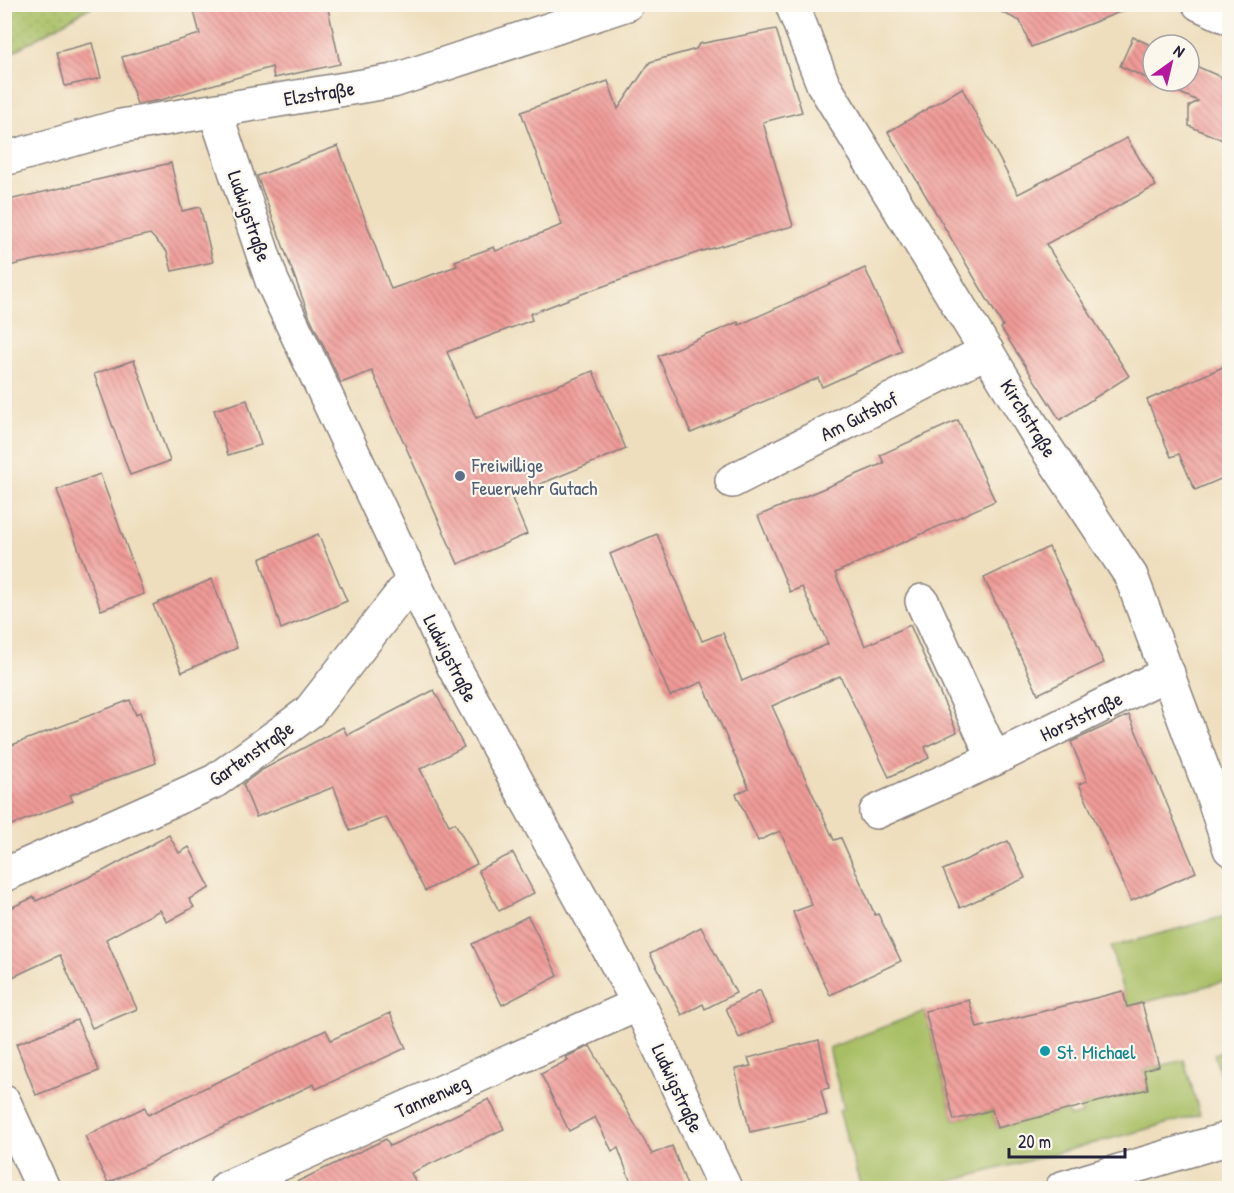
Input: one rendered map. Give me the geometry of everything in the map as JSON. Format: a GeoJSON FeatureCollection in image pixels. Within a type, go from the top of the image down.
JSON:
{"type":"FeatureCollection","features":[{"type":"Feature","properties":{"kind":"street","name":"Elzstraße"},"geometry":{"type":"LineString","coordinates":[[4,159],[121,126],[393,81],[627,4]]}},
{"type":"Feature","properties":{"kind":"street","name":"Kirchstraße"},"geometry":{"type":"LineString","coordinates":[[792,4],[823,84],[987,351],[1131,576],[1168,673],[1220,787],[1230,849]]}},
{"type":"Feature","properties":{"kind":"street"},"geometry":{"type":"LineString","coordinates":[[1199,4],[1230,18]]}},
{"type":"Feature","properties":{"kind":"street","name":"Ludwigstraße"},"geometry":{"type":"LineString","coordinates":[[215,111],[272,281],[454,667],[639,1004],[725,1188]]}},
{"type":"Feature","properties":{"kind":"street","name":"Am Gutshof"},"geometry":{"type":"LineString","coordinates":[[732,481],[987,351]]}},
{"type":"Feature","properties":{"kind":"street","name":"Gartenstraße"},"geometry":{"type":"LineString","coordinates":[[4,874],[215,781],[309,712],[413,579]]}},
{"type":"Feature","properties":{"kind":"street"},"geometry":{"type":"LineString","coordinates":[[922,601],[994,759]]}},
{"type":"Feature","properties":{"kind":"street","name":"Horststraße"},"geometry":{"type":"LineString","coordinates":[[876,812],[994,759],[1168,673]]}},
{"type":"Feature","properties":{"kind":"street","name":"Tannenweg"},"geometry":{"type":"LineString","coordinates":[[226,1188],[639,1004]]}},
{"type":"Feature","properties":{"kind":"street"},"geometry":{"type":"LineString","coordinates":[[4,1102],[43,1188]]}},
{"type":"Feature","properties":{"kind":"street"},"geometry":{"type":"LineString","coordinates":[[1062,1188],[1230,1138]]}},
{"type":"Feature","properties":{"kind":"green space"},"geometry":{"type":"Polygon","coordinates":[[[5,4],[94,4],[94,5],[5,57],[5,4]]]}},
{"type":"Feature","properties":{"kind":"green space"},"geometry":{"type":"Polygon","coordinates":[[[1229,915],[1229,980],[1127,1007],[1111,947],[1229,915]]]}},
{"type":"Feature","properties":{"kind":"green space"},"geometry":{"type":"Polygon","coordinates":[[[925,1011],[954,1120],[992,1110],[997,1128],[1067,1110],[1070,1117],[1082,1114],[1080,1106],[1148,1089],[1144,1070],[1184,1060],[1200,1115],[925,1188],[861,1188],[839,1110],[844,1108],[829,1048],[925,1011]]]}},
{"type":"Feature","properties":{"kind":"green space"},"geometry":{"type":"Polygon","coordinates":[[[1230,1050],[1229,1101],[1214,1054],[1230,1050]]]}},
{"type":"Feature","properties":{"kind":"building"},"geometry":{"type":"Polygon","coordinates":[[[192,4],[327,4],[340,64],[274,78],[272,67],[161,100],[137,104],[122,57],[200,34],[192,4]]]}},
{"type":"Feature","properties":{"kind":"building"},"geometry":{"type":"Polygon","coordinates":[[[985,4],[1134,4],[1135,6],[1031,47],[1020,21],[985,4]]]}},
{"type":"Feature","properties":{"kind":"building"},"geometry":{"type":"Polygon","coordinates":[[[776,29],[802,112],[763,122],[793,226],[699,252],[587,292],[530,314],[532,320],[447,352],[476,418],[593,371],[626,449],[511,496],[527,534],[458,564],[372,371],[341,383],[308,313],[257,176],[338,146],[391,289],[457,266],[455,261],[494,247],[496,251],[562,225],[521,112],[608,81],[618,109],[650,62],[696,49],[699,44],[776,29]]]}},
{"type":"Feature","properties":{"kind":"building"},"geometry":{"type":"Polygon","coordinates":[[[1133,37],[1141,41],[1141,76],[1120,66],[1133,37]]]}},
{"type":"Feature","properties":{"kind":"building"},"geometry":{"type":"Polygon","coordinates":[[[92,43],[101,78],[65,86],[57,52],[92,43]]]}},
{"type":"Feature","properties":{"kind":"building"},"geometry":{"type":"Polygon","coordinates":[[[1201,68],[1230,81],[1230,143],[1189,126],[1189,106],[1198,101],[1180,93],[1201,93],[1201,68]]]}},
{"type":"Feature","properties":{"kind":"building"},"geometry":{"type":"Polygon","coordinates":[[[962,88],[1018,194],[1127,138],[1156,186],[1046,244],[1129,376],[1060,420],[1001,328],[1003,326],[888,132],[962,88]]]}},
{"type":"Feature","properties":{"kind":"building"},"geometry":{"type":"Polygon","coordinates":[[[171,163],[182,211],[200,207],[213,262],[172,271],[167,252],[150,234],[4,267],[4,201],[171,163]]]}},
{"type":"Feature","properties":{"kind":"building"},"geometry":{"type":"Polygon","coordinates":[[[865,268],[902,351],[822,387],[818,378],[691,433],[658,356],[738,322],[739,325],[865,268]]]}},
{"type":"Feature","properties":{"kind":"building"},"geometry":{"type":"Polygon","coordinates":[[[134,360],[170,461],[130,475],[94,374],[134,360]]]}},
{"type":"Feature","properties":{"kind":"building"},"geometry":{"type":"Polygon","coordinates":[[[1230,364],[1230,475],[1195,490],[1179,454],[1171,457],[1147,400],[1230,364]]]}},
{"type":"Feature","properties":{"kind":"building"},"geometry":{"type":"Polygon","coordinates":[[[247,400],[261,445],[228,455],[214,410],[247,400]]]}},
{"type":"Feature","properties":{"kind":"building"},"geometry":{"type":"Polygon","coordinates":[[[958,420],[995,501],[835,573],[865,646],[910,625],[957,732],[925,747],[929,758],[889,777],[840,676],[772,706],[834,840],[841,838],[875,915],[878,914],[901,961],[830,995],[807,948],[793,912],[812,905],[780,831],[758,841],[736,794],[749,788],[702,682],[670,696],[610,554],[657,534],[702,641],[723,633],[742,681],[828,644],[802,587],[790,592],[758,516],[884,463],[880,455],[958,420]]]}},
{"type":"Feature","properties":{"kind":"building"},"geometry":{"type":"Polygon","coordinates":[[[100,474],[144,594],[101,610],[57,490],[100,474]]]}},
{"type":"Feature","properties":{"kind":"building"},"geometry":{"type":"Polygon","coordinates":[[[318,534],[347,601],[281,629],[260,559],[318,534]]]}},
{"type":"Feature","properties":{"kind":"building"},"geometry":{"type":"Polygon","coordinates":[[[1049,547],[1104,663],[1038,694],[984,578],[1049,547]]]}},
{"type":"Feature","properties":{"kind":"building"},"geometry":{"type":"Polygon","coordinates":[[[212,579],[237,648],[182,672],[153,605],[212,579]]]}},
{"type":"Feature","properties":{"kind":"building"},"geometry":{"type":"Polygon","coordinates":[[[434,690],[464,747],[420,769],[449,825],[455,823],[477,864],[425,891],[386,817],[350,831],[334,787],[256,817],[243,784],[262,770],[343,727],[347,735],[434,690]]]}},
{"type":"Feature","properties":{"kind":"building"},"geometry":{"type":"Polygon","coordinates":[[[130,700],[136,715],[140,712],[156,763],[70,795],[73,801],[4,828],[4,748],[130,700]]]}},
{"type":"Feature","properties":{"kind":"building"},"geometry":{"type":"Polygon","coordinates":[[[1129,715],[1196,872],[1131,901],[1079,784],[1087,781],[1071,742],[1129,715]]]}},
{"type":"Feature","properties":{"kind":"building"},"geometry":{"type":"Polygon","coordinates":[[[169,835],[179,853],[189,847],[210,888],[189,899],[194,907],[167,922],[160,910],[106,939],[137,1009],[92,1028],[60,955],[4,981],[4,911],[34,897],[36,901],[105,870],[169,835]]]}},
{"type":"Feature","properties":{"kind":"building"},"geometry":{"type":"Polygon","coordinates":[[[1008,841],[1025,878],[960,908],[943,870],[1008,841]]]}},
{"type":"Feature","properties":{"kind":"building"},"geometry":{"type":"Polygon","coordinates":[[[513,853],[534,893],[499,911],[478,870],[513,853]]]}},
{"type":"Feature","properties":{"kind":"building"},"geometry":{"type":"Polygon","coordinates":[[[528,916],[558,976],[502,1005],[472,944],[528,916]]]}},
{"type":"Feature","properties":{"kind":"building"},"geometry":{"type":"Polygon","coordinates":[[[701,927],[736,993],[705,1009],[703,1004],[682,1015],[650,954],[701,927]]]}},
{"type":"Feature","properties":{"kind":"building"},"geometry":{"type":"Polygon","coordinates":[[[760,990],[773,1022],[739,1038],[726,1008],[760,990]]]}},
{"type":"Feature","properties":{"kind":"building","name":"St. Michael"},"geometry":{"type":"Polygon","coordinates":[[[1123,991],[1127,1007],[1142,1003],[1159,1066],[1144,1070],[1148,1089],[997,1128],[992,1110],[954,1120],[925,1011],[969,1000],[977,1028],[1123,991]]]}},
{"type":"Feature","properties":{"kind":"building"},"geometry":{"type":"Polygon","coordinates":[[[390,1013],[406,1048],[316,1089],[314,1084],[108,1183],[85,1136],[145,1107],[148,1115],[326,1030],[331,1040],[390,1013]]]}},
{"type":"Feature","properties":{"kind":"building"},"geometry":{"type":"Polygon","coordinates":[[[77,1020],[99,1071],[36,1095],[16,1044],[77,1020]]]}},
{"type":"Feature","properties":{"kind":"building"},"geometry":{"type":"Polygon","coordinates":[[[819,1040],[829,1088],[821,1090],[827,1115],[750,1132],[735,1069],[751,1066],[748,1058],[819,1040]]]}},
{"type":"Feature","properties":{"kind":"building"},"geometry":{"type":"Polygon","coordinates":[[[590,1046],[652,1154],[672,1146],[688,1188],[633,1188],[618,1148],[612,1151],[595,1117],[569,1131],[541,1074],[568,1060],[566,1057],[590,1046]]]}},
{"type":"Feature","properties":{"kind":"building"},"geometry":{"type":"Polygon","coordinates":[[[489,1099],[504,1129],[411,1173],[419,1188],[284,1188],[386,1139],[390,1146],[489,1099]]]}},
{"type":"Feature","properties":{"kind":"place","name":"Freiwillige Feuerwehr Gutach"},"geometry":{"type":"Point","coordinates":[460,476]}},
{"type":"Feature","properties":{"kind":"place","name":"St. Michael"},"geometry":{"type":"Point","coordinates":[1045,1051]}}]}
